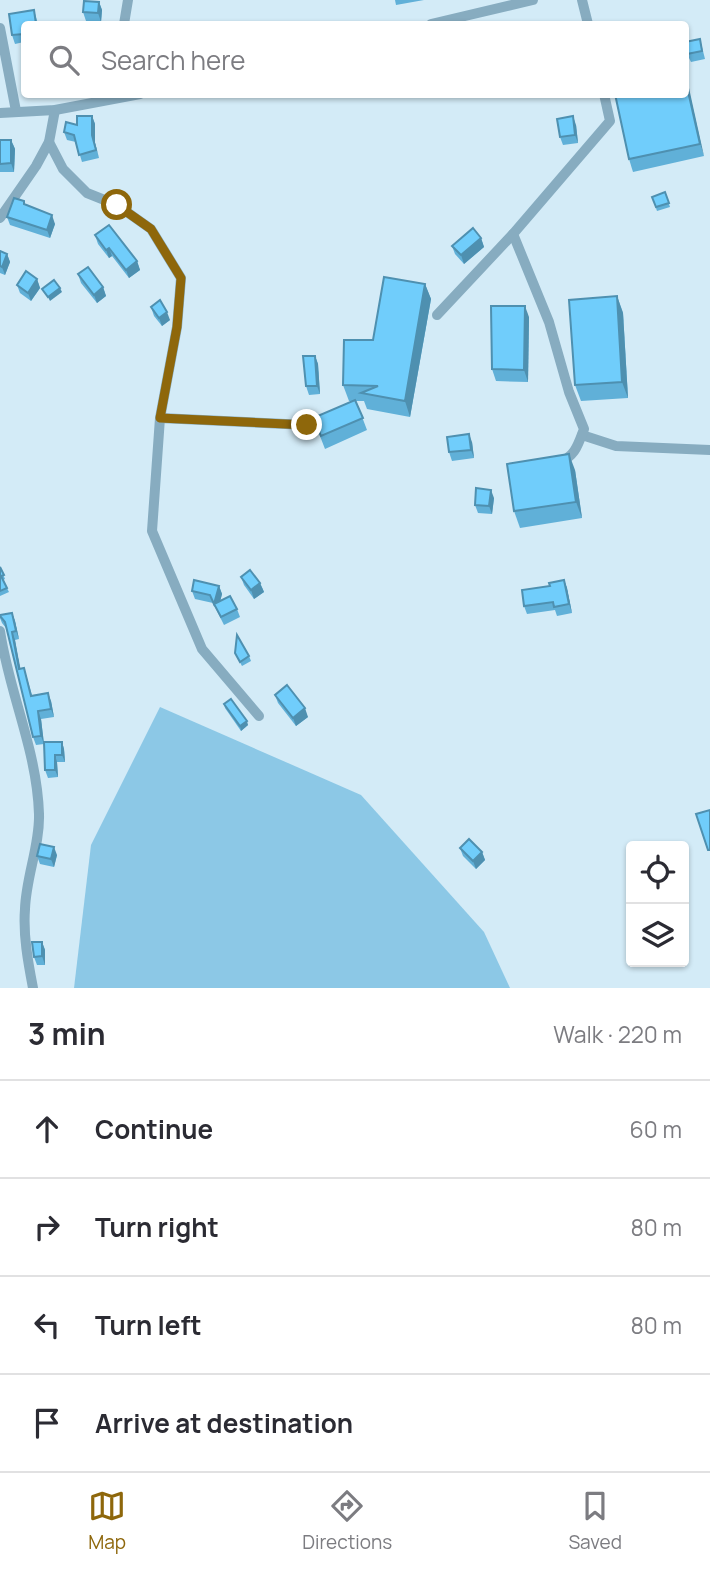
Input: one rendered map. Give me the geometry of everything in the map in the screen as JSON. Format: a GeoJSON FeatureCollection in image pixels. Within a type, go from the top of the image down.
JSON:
{"type":"FeatureCollection","features":[{"type":"Feature","properties":{"kind":"street"},"geometry":{"type":"LineString","coordinates":[[124,21],[128,0]]}},
{"type":"Feature","properties":{"kind":"street"},"geometry":{"type":"LineString","coordinates":[[444,21],[533,0]]}},
{"type":"Feature","properties":{"kind":"street"},"geometry":{"type":"LineString","coordinates":[[582,0],[587,21]]}},
{"type":"Feature","properties":{"kind":"street"},"geometry":{"type":"LineString","coordinates":[[0,28],[16,111]]}},
{"type":"Feature","properties":{"kind":"street"},"geometry":{"type":"LineString","coordinates":[[0,113],[55,110],[107,98]]}},
{"type":"Feature","properties":{"kind":"street"},"geometry":{"type":"LineString","coordinates":[[437,315],[513,234],[610,121],[605,98]]}},
{"type":"Feature","properties":{"kind":"street"},"geometry":{"type":"LineString","coordinates":[[0,219],[36,166],[48,142],[55,110]]}},
{"type":"Feature","properties":{"kind":"street"},"geometry":{"type":"LineString","coordinates":[[48,142],[63,169],[87,193],[117,205],[151,229],[181,278],[177,327],[160,418],[152,531],[202,649],[259,716]]}},
{"type":"Feature","properties":{"kind":"street"},"geometry":{"type":"LineString","coordinates":[[513,234],[549,322],[569,392],[584,429],[576,450],[568,459],[542,468]]}},
{"type":"Feature","properties":{"kind":"street"},"geometry":{"type":"LineString","coordinates":[[160,418],[307,425]]}},
{"type":"Feature","properties":{"kind":"street"},"geometry":{"type":"LineString","coordinates":[[582,435],[616,446],[710,450]]}},
{"type":"Feature","properties":{"kind":"street"},"geometry":{"type":"LineString","coordinates":[[0,631],[3,652],[33,755],[40,816],[24,908],[27,954],[33,988]]}},
{"type":"Feature","properties":{"kind":"shaded area"},"geometry":{"type":"Polygon","coordinates":[[[160,707],[361,795],[484,932],[510,988],[74,988],[91,845],[160,707]]]}},
{"type":"Feature","properties":{"kind":"building"},"geometry":{"type":"Polygon","coordinates":[[[84,1],[99,2],[98,13],[83,12],[84,1]]]}},
{"type":"Feature","properties":{"kind":"building"},"geometry":{"type":"Polygon","coordinates":[[[34,10],[36,21],[21,21],[21,34],[12,35],[9,14],[34,10]]]}},
{"type":"Feature","properties":{"kind":"building"},"geometry":{"type":"Polygon","coordinates":[[[700,39],[702,51],[689,54],[689,41],[700,39]]]}},
{"type":"Feature","properties":{"kind":"building"},"geometry":{"type":"Polygon","coordinates":[[[689,96],[700,144],[629,159],[616,98],[689,98],[689,96]]]}},
{"type":"Feature","properties":{"kind":"building"},"geometry":{"type":"Polygon","coordinates":[[[77,116],[92,116],[92,135],[96,150],[79,155],[74,135],[64,132],[66,122],[77,125],[77,116]]]}},
{"type":"Feature","properties":{"kind":"building"},"geometry":{"type":"Polygon","coordinates":[[[573,116],[575,135],[560,137],[557,119],[573,116]]]}},
{"type":"Feature","properties":{"kind":"building"},"geometry":{"type":"Polygon","coordinates":[[[0,140],[11,140],[11,163],[0,164],[0,140]]]}},
{"type":"Feature","properties":{"kind":"building"},"geometry":{"type":"Polygon","coordinates":[[[665,192],[669,203],[656,207],[652,197],[665,192]]]}},
{"type":"Feature","properties":{"kind":"building"},"geometry":{"type":"Polygon","coordinates":[[[14,198],[52,215],[47,230],[7,217],[14,198]]]}},
{"type":"Feature","properties":{"kind":"building"},"geometry":{"type":"Polygon","coordinates":[[[109,225],[137,261],[126,270],[95,235],[109,225]]]}},
{"type":"Feature","properties":{"kind":"building"},"geometry":{"type":"Polygon","coordinates":[[[473,228],[481,238],[461,255],[452,246],[473,228]]]}},
{"type":"Feature","properties":{"kind":"building"},"geometry":{"type":"Polygon","coordinates":[[[0,251],[7,254],[2,267],[0,266],[0,251]]]}},
{"type":"Feature","properties":{"kind":"building"},"geometry":{"type":"Polygon","coordinates":[[[88,267],[103,287],[94,295],[78,274],[88,267]]]}},
{"type":"Feature","properties":{"kind":"building"},"geometry":{"type":"Polygon","coordinates":[[[26,271],[37,279],[28,293],[17,285],[26,271]]]}},
{"type":"Feature","properties":{"kind":"building"},"geometry":{"type":"Polygon","coordinates":[[[384,277],[425,284],[405,401],[361,393],[378,386],[343,385],[344,340],[373,340],[384,277]]]}},
{"type":"Feature","properties":{"kind":"building"},"geometry":{"type":"Polygon","coordinates":[[[54,280],[60,288],[48,297],[42,289],[54,280]]]}},
{"type":"Feature","properties":{"kind":"building"},"geometry":{"type":"Polygon","coordinates":[[[617,296],[622,382],[575,385],[569,300],[617,296]]]}},
{"type":"Feature","properties":{"kind":"building"},"geometry":{"type":"Polygon","coordinates":[[[160,300],[167,312],[159,318],[151,307],[160,300]]]}},
{"type":"Feature","properties":{"kind":"building"},"geometry":{"type":"Polygon","coordinates":[[[491,306],[525,306],[524,370],[492,369],[491,306]]]}},
{"type":"Feature","properties":{"kind":"building"},"geometry":{"type":"Polygon","coordinates":[[[303,356],[315,356],[317,386],[306,386],[303,356]]]}},
{"type":"Feature","properties":{"kind":"building"},"geometry":{"type":"Polygon","coordinates":[[[355,400],[363,418],[321,436],[313,418],[355,400]]]}},
{"type":"Feature","properties":{"kind":"building"},"geometry":{"type":"Polygon","coordinates":[[[469,434],[471,450],[449,452],[447,437],[469,434]]]}},
{"type":"Feature","properties":{"kind":"building"},"geometry":{"type":"Polygon","coordinates":[[[569,454],[576,502],[514,511],[507,464],[569,454]]]}},
{"type":"Feature","properties":{"kind":"building"},"geometry":{"type":"Polygon","coordinates":[[[476,488],[491,490],[489,506],[475,505],[476,488]]]}},
{"type":"Feature","properties":{"kind":"building"},"geometry":{"type":"Polygon","coordinates":[[[0,567],[7,588],[0,591],[0,567]]]}},
{"type":"Feature","properties":{"kind":"building"},"geometry":{"type":"Polygon","coordinates":[[[250,570],[260,583],[251,590],[241,577],[250,570]]]}},
{"type":"Feature","properties":{"kind":"building"},"geometry":{"type":"Polygon","coordinates":[[[194,580],[219,586],[214,604],[210,595],[192,591],[194,580]]]}},
{"type":"Feature","properties":{"kind":"building"},"geometry":{"type":"Polygon","coordinates":[[[564,580],[569,604],[554,607],[553,602],[524,606],[522,590],[550,586],[549,583],[564,580]]]}},
{"type":"Feature","properties":{"kind":"building"},"geometry":{"type":"Polygon","coordinates":[[[230,596],[237,609],[221,617],[214,604],[230,596]]]}},
{"type":"Feature","properties":{"kind":"building"},"geometry":{"type":"Polygon","coordinates":[[[12,613],[16,631],[12,632],[19,669],[24,668],[31,696],[48,693],[51,709],[38,711],[41,736],[33,737],[5,622],[0,616],[12,613]]]}},
{"type":"Feature","properties":{"kind":"building"},"geometry":{"type":"Polygon","coordinates":[[[237,635],[249,656],[240,662],[235,653],[237,635]]]}},
{"type":"Feature","properties":{"kind":"building"},"geometry":{"type":"Polygon","coordinates":[[[287,685],[305,708],[293,718],[275,695],[287,685]]]}},
{"type":"Feature","properties":{"kind":"building"},"geometry":{"type":"Polygon","coordinates":[[[231,699],[247,721],[240,726],[224,704],[231,699]]]}},
{"type":"Feature","properties":{"kind":"building"},"geometry":{"type":"Polygon","coordinates":[[[44,742],[62,742],[62,755],[55,755],[55,770],[45,770],[44,742]]]}},
{"type":"Feature","properties":{"kind":"building"},"geometry":{"type":"Polygon","coordinates":[[[710,810],[710,850],[708,850],[696,814],[710,810]]]}},
{"type":"Feature","properties":{"kind":"building"},"geometry":{"type":"Polygon","coordinates":[[[469,839],[482,852],[473,861],[460,848],[469,839]]]}},
{"type":"Feature","properties":{"kind":"building"},"geometry":{"type":"Polygon","coordinates":[[[40,844],[54,847],[51,859],[37,856],[40,844]]]}},
{"type":"Feature","properties":{"kind":"building"},"geometry":{"type":"Polygon","coordinates":[[[32,942],[42,942],[42,956],[34,957],[32,942]]]}},
{"type":"Feature","properties":{"kind":"route"},"geometry":{"type":"LineString","coordinates":[[117,205],[151,229],[181,278],[177,327],[160,418],[307,425]]}}]}
